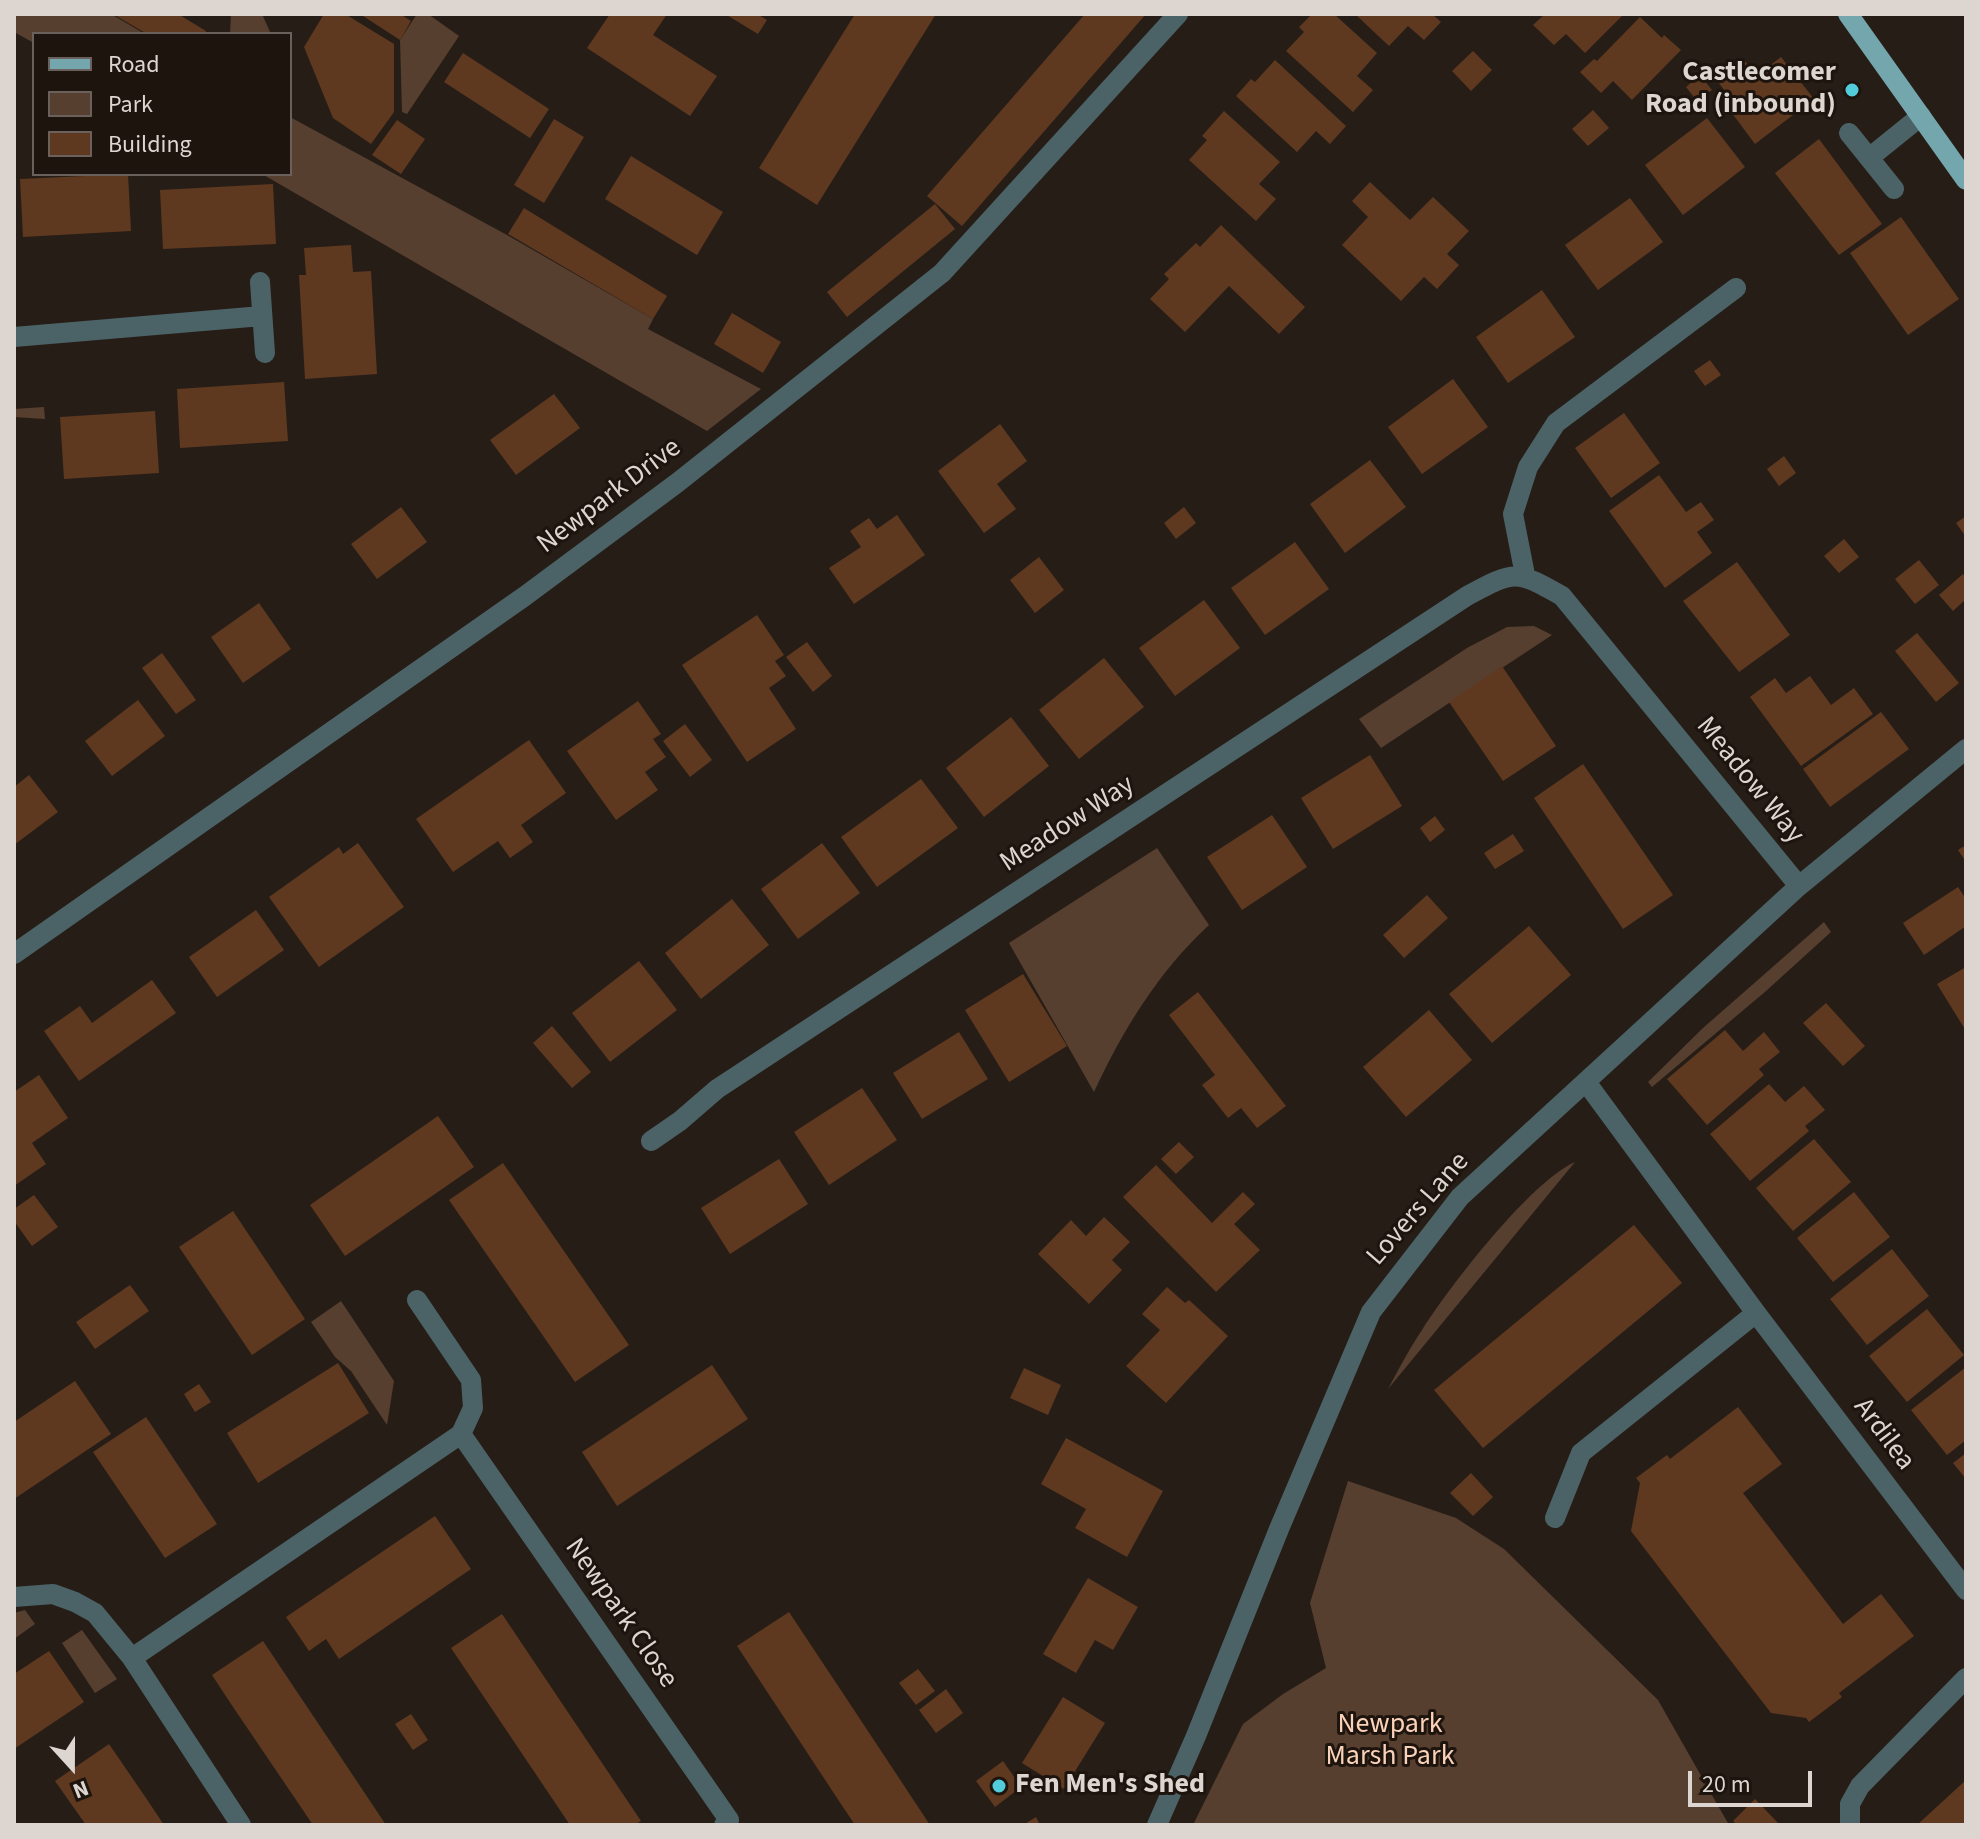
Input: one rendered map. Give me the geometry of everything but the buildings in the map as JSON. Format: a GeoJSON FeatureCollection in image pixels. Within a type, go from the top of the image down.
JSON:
{"type":"FeatureCollection","features":[{"type":"Feature","properties":{"kind":"main road"},"geometry":{"type":"LineString","coordinates":[[1848,14],[1966,180]]}},
{"type":"Feature","properties":{"kind":"street","name":"Newpark Drive"},"geometry":{"type":"LineString","coordinates":[[14,954],[525,596],[677,483],[942,273],[1178,14]]}},
{"type":"Feature","properties":{"kind":"street"},"geometry":{"type":"LineString","coordinates":[[1869,158],[1921,116]]}},
{"type":"Feature","properties":{"kind":"street"},"geometry":{"type":"LineString","coordinates":[[1849,133],[1894,189]]}},
{"type":"Feature","properties":{"kind":"street"},"geometry":{"type":"LineString","coordinates":[[260,282],[265,353]]}},
{"type":"Feature","properties":{"kind":"street"},"geometry":{"type":"LineString","coordinates":[[1525,575],[1513,514],[1528,467],[1556,423],[1736,288]]}},
{"type":"Feature","properties":{"kind":"street"},"geometry":{"type":"LineString","coordinates":[[14,337],[262,316]]}},
{"type":"Feature","properties":{"kind":"street","name":"Meadow Way"},"geometry":{"type":"LineString","coordinates":[[651,1141],[717,1089],[1467,596],[1498,579],[1525,575],[1562,596],[1799,886]]}},
{"type":"Feature","properties":{"kind":"street","name":"Lovers Lane"},"geometry":{"type":"LineString","coordinates":[[1157,1825],[1371,1312],[1460,1197],[1799,886],[1966,749]]}},
{"type":"Feature","properties":{"kind":"street","name":"Ardilea"},"geometry":{"type":"LineString","coordinates":[[1586,1082],[1966,1590]]}},
{"type":"Feature","properties":{"kind":"street"},"geometry":{"type":"LineString","coordinates":[[132,1658],[461,1434],[473,1408],[471,1380],[417,1300]]}},
{"type":"Feature","properties":{"kind":"street"},"geometry":{"type":"LineString","coordinates":[[1555,1518],[1581,1453],[1756,1313]]}},
{"type":"Feature","properties":{"kind":"street","name":"Newpark Close"},"geometry":{"type":"LineString","coordinates":[[461,1434],[729,1820],[724,1825]]}},
{"type":"Feature","properties":{"kind":"street"},"geometry":{"type":"LineString","coordinates":[[14,1597],[53,1594],[95,1613],[132,1658],[241,1825]]}},
{"type":"Feature","properties":{"kind":"street"},"geometry":{"type":"LineString","coordinates":[[1850,1825],[1850,1804],[1860,1786],[1966,1678]]}},
{"type":"Feature","properties":{"kind":"green space"},"geometry":{"type":"Polygon","coordinates":[[[14,14],[111,14],[142,32],[32,32],[32,42],[14,32],[14,14]]]}},
{"type":"Feature","properties":{"kind":"green space"},"geometry":{"type":"Polygon","coordinates":[[[231,14],[262,14],[270,32],[230,32],[231,14]]]}},
{"type":"Feature","properties":{"kind":"green space"},"geometry":{"type":"Polygon","coordinates":[[[417,14],[428,14],[459,36],[407,114],[402,112],[400,40],[417,14]]]}},
{"type":"Feature","properties":{"kind":"green space"},"geometry":{"type":"Polygon","coordinates":[[[292,118],[653,319],[648,329],[761,389],[707,431],[265,176],[292,176],[292,118]]]}},
{"type":"Feature","properties":{"kind":"green space"},"geometry":{"type":"Polygon","coordinates":[[[44,407],[45,419],[14,417],[14,409],[44,407]]]}},
{"type":"Feature","properties":{"kind":"green space"},"geometry":{"type":"Polygon","coordinates":[[[1534,626],[1552,635],[1381,748],[1359,719],[1467,648],[1507,627],[1534,626]]]}},
{"type":"Feature","properties":{"kind":"green space"},"geometry":{"type":"Polygon","coordinates":[[[1157,848],[1209,925],[1174,962],[1143,1003],[1094,1092],[1009,943],[1157,848]]]}},
{"type":"Feature","properties":{"kind":"green space"},"geometry":{"type":"Polygon","coordinates":[[[1824,922],[1831,932],[1652,1087],[1648,1082],[1703,1028],[1824,922]]]}},
{"type":"Feature","properties":{"kind":"green space"},"geometry":{"type":"Polygon","coordinates":[[[1575,1162],[1388,1389],[1417,1337],[1492,1237],[1536,1190],[1575,1162]]]}},
{"type":"Feature","properties":{"kind":"green space"},"geometry":{"type":"Polygon","coordinates":[[[341,1301],[394,1381],[387,1425],[351,1371],[335,1357],[311,1322],[341,1301]]]}},
{"type":"Feature","properties":{"kind":"green space","name":"Newpark Marsh Park"},"geometry":{"type":"Polygon","coordinates":[[[1348,1481],[1456,1518],[1504,1549],[1658,1700],[1729,1825],[1193,1825],[1243,1724],[1283,1694],[1326,1668],[1310,1603],[1348,1481]]]}},
{"type":"Feature","properties":{"kind":"green space"},"geometry":{"type":"Polygon","coordinates":[[[25,1610],[35,1624],[14,1639],[14,1613],[25,1610]]]}},
{"type":"Feature","properties":{"kind":"green space"},"geometry":{"type":"Polygon","coordinates":[[[82,1630],[117,1679],[95,1693],[62,1643],[82,1630]]]}},
{"type":"Feature","properties":{"kind":"place","name":"Castlecomer Road (inbound)"},"geometry":{"type":"Point","coordinates":[1852,90]}},
{"type":"Feature","properties":{"kind":"place","name":"Fen Men's Shed"},"geometry":{"type":"Point","coordinates":[999,1786]}}]}
